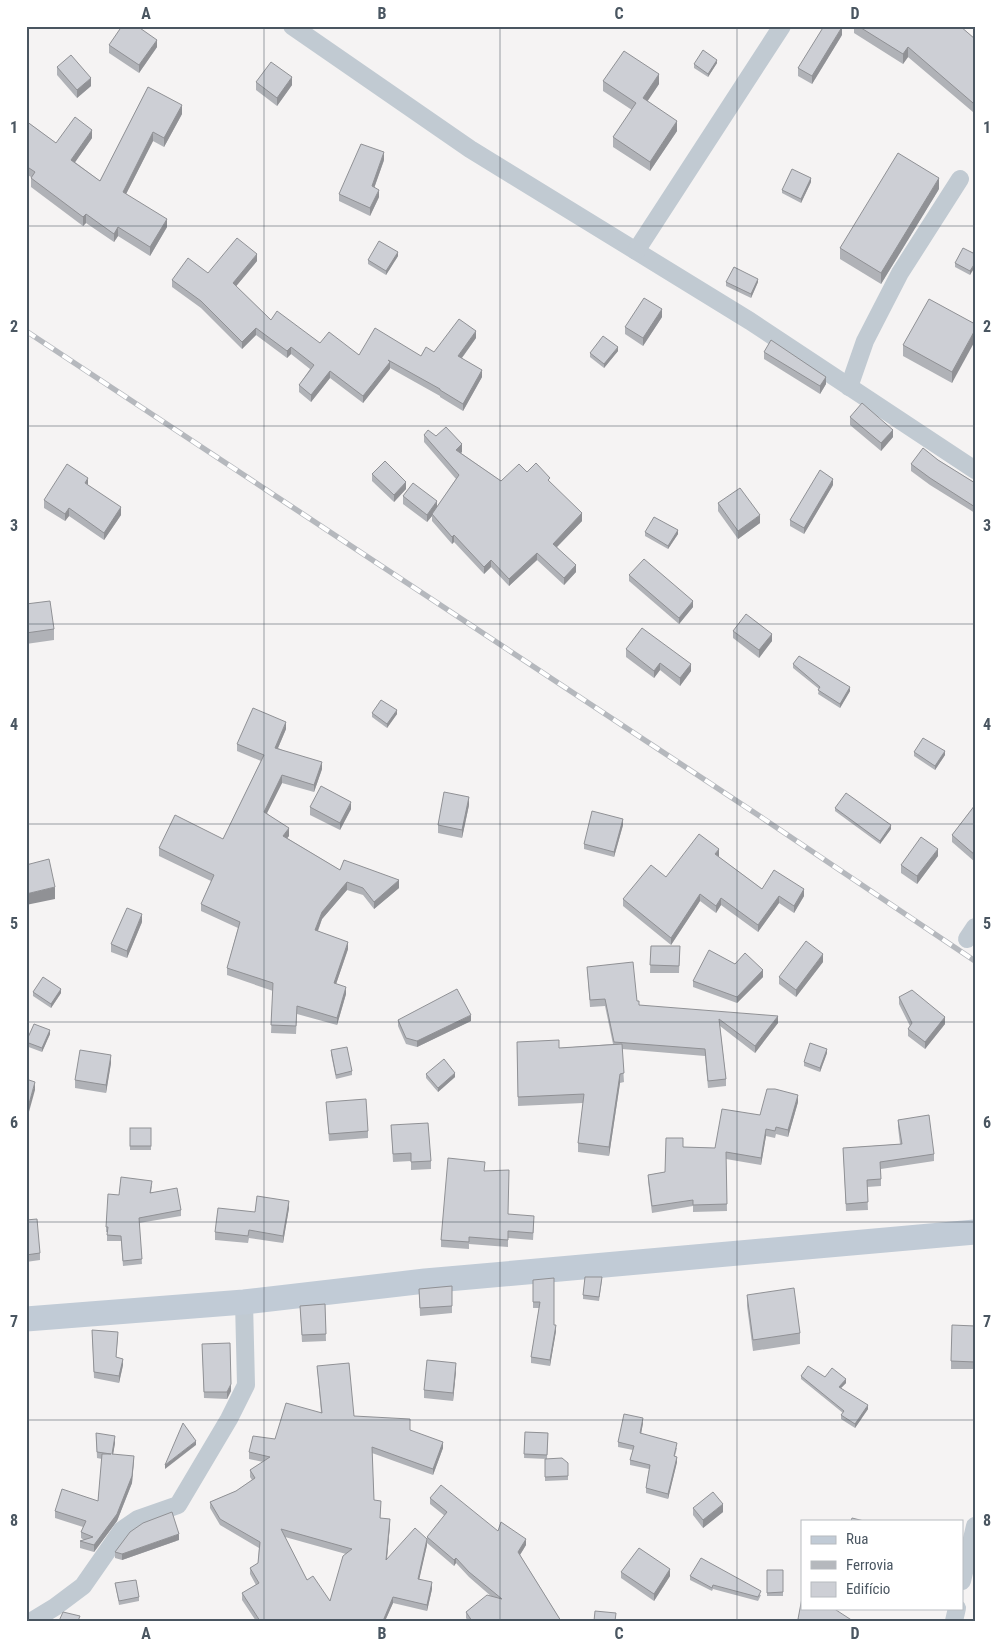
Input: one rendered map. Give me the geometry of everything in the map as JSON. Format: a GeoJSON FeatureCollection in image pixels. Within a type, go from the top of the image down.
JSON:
{"type":"FeatureCollection","features":[{"type":"Feature","properties":{"kind":"main road"},"geometry":{"type":"LineString","coordinates":[[26,1319],[244,1302],[435,1280],[975,1232]]}},
{"type":"Feature","properties":{"kind":"street"},"geometry":{"type":"LineString","coordinates":[[292,26],[470,149],[750,322],[975,470]]}},
{"type":"Feature","properties":{"kind":"street"},"geometry":{"type":"LineString","coordinates":[[636,251],[782,26]]}},
{"type":"Feature","properties":{"kind":"street"},"geometry":{"type":"LineString","coordinates":[[849,387],[865,340],[900,274],[960,180]]}},
{"type":"Feature","properties":{"kind":"street"},"geometry":{"type":"LineString","coordinates":[[32,1621],[83,1586],[122,1530],[138,1519],[178,1505],[229,1420],[246,1385],[244,1302]]}},
{"type":"Feature","properties":{"kind":"street"},"geometry":{"type":"LineString","coordinates":[[964,1573],[975,1526]]}},
{"type":"Feature","properties":{"kind":"building"},"geometry":{"type":"Polygon","coordinates":[[[122,26],[137,26],[157,40],[139,65],[109,45],[122,26]]]}},
{"type":"Feature","properties":{"kind":"building"},"geometry":{"type":"Polygon","coordinates":[[[824,26],[842,27],[812,76],[798,68],[824,26]]]}},
{"type":"Feature","properties":{"kind":"building"},"geometry":{"type":"Polygon","coordinates":[[[858,26],[960,26],[975,39],[975,101],[973,103],[908,47],[903,54],[858,26]]]}},
{"type":"Feature","properties":{"kind":"building"},"geometry":{"type":"Polygon","coordinates":[[[703,50],[717,60],[708,74],[694,64],[703,50]]]}},
{"type":"Feature","properties":{"kind":"building"},"geometry":{"type":"Polygon","coordinates":[[[624,51],[659,74],[643,98],[677,121],[650,162],[613,137],[636,103],[603,81],[624,51]]]}},
{"type":"Feature","properties":{"kind":"building"},"geometry":{"type":"Polygon","coordinates":[[[71,55],[91,78],[77,90],[57,67],[71,55]]]}},
{"type":"Feature","properties":{"kind":"building"},"geometry":{"type":"Polygon","coordinates":[[[271,62],[292,77],[277,98],[256,82],[271,62]]]}},
{"type":"Feature","properties":{"kind":"building"},"geometry":{"type":"Polygon","coordinates":[[[148,87],[182,105],[164,138],[153,132],[123,192],[167,219],[150,247],[118,227],[114,234],[86,214],[83,217],[31,178],[35,172],[26,166],[26,121],[56,143],[75,117],[92,130],[71,160],[100,181],[148,87]]]}},
{"type":"Feature","properties":{"kind":"building"},"geometry":{"type":"Polygon","coordinates":[[[361,144],[384,152],[372,186],[379,190],[370,208],[339,194],[361,144]]]}},
{"type":"Feature","properties":{"kind":"building"},"geometry":{"type":"Polygon","coordinates":[[[898,153],[939,178],[881,273],[840,248],[898,153]]]}},
{"type":"Feature","properties":{"kind":"building"},"geometry":{"type":"Polygon","coordinates":[[[792,169],[811,178],[801,199],[782,190],[792,169]]]}},
{"type":"Feature","properties":{"kind":"building"},"geometry":{"type":"Polygon","coordinates":[[[237,238],[257,254],[233,283],[271,320],[277,311],[320,343],[329,332],[359,355],[375,328],[421,356],[426,347],[434,352],[459,319],[476,331],[458,356],[482,370],[463,404],[388,360],[390,362],[363,396],[330,371],[311,395],[299,385],[314,365],[291,347],[287,351],[256,328],[242,342],[201,301],[172,280],[188,258],[208,273],[237,238]]]}},
{"type":"Feature","properties":{"kind":"building"},"geometry":{"type":"Polygon","coordinates":[[[379,241],[398,252],[386,271],[368,260],[379,241]]]}},
{"type":"Feature","properties":{"kind":"building"},"geometry":{"type":"Polygon","coordinates":[[[963,248],[975,254],[975,263],[970,271],[955,263],[963,248]]]}},
{"type":"Feature","properties":{"kind":"building"},"geometry":{"type":"Polygon","coordinates":[[[734,267],[758,279],[751,294],[726,282],[734,267]]]}},
{"type":"Feature","properties":{"kind":"building"},"geometry":{"type":"Polygon","coordinates":[[[644,298],[662,309],[643,338],[625,327],[644,298]]]}},
{"type":"Feature","properties":{"kind":"building"},"geometry":{"type":"Polygon","coordinates":[[[929,299],[975,324],[975,330],[952,372],[903,345],[929,299]]]}},
{"type":"Feature","properties":{"kind":"building"},"geometry":{"type":"Polygon","coordinates":[[[603,336],[618,347],[604,364],[590,353],[603,336]]]}},
{"type":"Feature","properties":{"kind":"building"},"geometry":{"type":"Polygon","coordinates":[[[771,340],[826,377],[820,386],[764,352],[771,340]]]}},
{"type":"Feature","properties":{"kind":"building"},"geometry":{"type":"Polygon","coordinates":[[[862,403],[893,430],[881,443],[850,417],[862,403]]]}},
{"type":"Feature","properties":{"kind":"building"},"geometry":{"type":"Polygon","coordinates":[[[446,427],[462,444],[456,450],[501,481],[519,464],[527,472],[536,463],[550,478],[548,480],[582,513],[553,544],[576,565],[564,578],[537,553],[509,579],[491,560],[484,567],[454,535],[452,537],[432,514],[459,475],[424,435],[428,430],[436,436],[446,427]]]}},
{"type":"Feature","properties":{"kind":"building"},"geometry":{"type":"Polygon","coordinates":[[[923,448],[938,460],[975,483],[975,507],[911,464],[923,448]]]}},
{"type":"Feature","properties":{"kind":"building"},"geometry":{"type":"Polygon","coordinates":[[[385,461],[406,482],[394,495],[372,474],[385,461]]]}},
{"type":"Feature","properties":{"kind":"building"},"geometry":{"type":"Polygon","coordinates":[[[67,464],[88,478],[85,483],[121,507],[104,533],[69,508],[65,514],[44,500],[67,464]]]}},
{"type":"Feature","properties":{"kind":"building"},"geometry":{"type":"Polygon","coordinates":[[[820,470],[833,479],[804,528],[790,520],[820,470]]]}},
{"type":"Feature","properties":{"kind":"building"},"geometry":{"type":"Polygon","coordinates":[[[413,483],[437,501],[427,515],[403,496],[413,483]]]}},
{"type":"Feature","properties":{"kind":"building"},"geometry":{"type":"Polygon","coordinates":[[[740,488],[760,515],[738,531],[718,503],[740,488]]]}},
{"type":"Feature","properties":{"kind":"building"},"geometry":{"type":"Polygon","coordinates":[[[654,517],[678,530],[668,546],[645,532],[654,517]]]}},
{"type":"Feature","properties":{"kind":"building"},"geometry":{"type":"Polygon","coordinates":[[[644,559],[693,601],[679,618],[629,575],[644,559]]]}},
{"type":"Feature","properties":{"kind":"building"},"geometry":{"type":"Polygon","coordinates":[[[50,601],[54,629],[26,633],[26,604],[50,601]]]}},
{"type":"Feature","properties":{"kind":"building"},"geometry":{"type":"Polygon","coordinates":[[[746,614],[772,634],[759,650],[733,631],[746,614]]]}},
{"type":"Feature","properties":{"kind":"building"},"geometry":{"type":"Polygon","coordinates":[[[642,628],[691,664],[680,678],[660,663],[654,671],[626,649],[642,628]]]}},
{"type":"Feature","properties":{"kind":"building"},"geometry":{"type":"Polygon","coordinates":[[[799,656],[850,687],[840,704],[818,690],[820,687],[793,664],[799,656]]]}},
{"type":"Feature","properties":{"kind":"building"},"geometry":{"type":"Polygon","coordinates":[[[381,700],[397,710],[387,724],[372,713],[381,700]]]}},
{"type":"Feature","properties":{"kind":"building"},"geometry":{"type":"Polygon","coordinates":[[[253,708],[286,722],[275,748],[322,762],[314,785],[282,775],[264,812],[289,828],[283,836],[340,870],[344,860],[399,880],[374,902],[363,888],[347,882],[322,912],[315,930],[348,942],[334,983],[346,987],[337,1018],[297,1006],[296,1026],[271,1025],[273,983],[227,968],[240,922],[201,904],[214,875],[159,848],[175,815],[223,839],[264,755],[237,744],[253,708]]]}},
{"type":"Feature","properties":{"kind":"building"},"geometry":{"type":"Polygon","coordinates":[[[923,738],[945,751],[935,766],[914,752],[923,738]]]}},
{"type":"Feature","properties":{"kind":"building"},"geometry":{"type":"Polygon","coordinates":[[[321,786],[351,802],[340,823],[310,807],[321,786]]]}},
{"type":"Feature","properties":{"kind":"building"},"geometry":{"type":"Polygon","coordinates":[[[444,792],[469,797],[462,830],[438,825],[444,792]]]}},
{"type":"Feature","properties":{"kind":"building"},"geometry":{"type":"Polygon","coordinates":[[[846,793],[891,825],[880,841],[835,808],[846,793]]]}},
{"type":"Feature","properties":{"kind":"building"},"geometry":{"type":"Polygon","coordinates":[[[975,805],[975,855],[952,835],[975,805]]]}},
{"type":"Feature","properties":{"kind":"building"},"geometry":{"type":"Polygon","coordinates":[[[592,811],[623,819],[614,852],[584,844],[592,811]]]}},
{"type":"Feature","properties":{"kind":"building"},"geometry":{"type":"Polygon","coordinates":[[[699,834],[719,849],[715,854],[762,889],[774,870],[804,889],[794,906],[779,896],[758,925],[721,898],[716,906],[700,894],[671,938],[623,899],[651,865],[666,877],[699,834]]]}},
{"type":"Feature","properties":{"kind":"building"},"geometry":{"type":"Polygon","coordinates":[[[921,837],[938,849],[917,876],[901,865],[921,837]]]}},
{"type":"Feature","properties":{"kind":"building"},"geometry":{"type":"Polygon","coordinates":[[[49,859],[55,887],[26,894],[26,865],[49,859]]]}},
{"type":"Feature","properties":{"kind":"building"},"geometry":{"type":"Polygon","coordinates":[[[127,908],[142,914],[127,951],[111,944],[127,908]]]}},
{"type":"Feature","properties":{"kind":"building"},"geometry":{"type":"Polygon","coordinates":[[[806,941],[823,954],[796,990],[779,977],[806,941]]]}},
{"type":"Feature","properties":{"kind":"building"},"geometry":{"type":"Polygon","coordinates":[[[651,946],[680,946],[679,966],[650,965],[651,946]]]}},
{"type":"Feature","properties":{"kind":"building"},"geometry":{"type":"Polygon","coordinates":[[[709,950],[735,964],[745,953],[763,970],[737,997],[693,981],[709,950]]]}},
{"type":"Feature","properties":{"kind":"building"},"geometry":{"type":"Polygon","coordinates":[[[633,962],[639,1005],[778,1016],[755,1046],[719,1019],[726,1079],[708,1081],[705,1049],[614,1042],[605,999],[590,1000],[587,967],[633,962]]]}},
{"type":"Feature","properties":{"kind":"building"},"geometry":{"type":"Polygon","coordinates":[[[43,977],[61,989],[51,1004],[33,992],[43,977]]]}},
{"type":"Feature","properties":{"kind":"building"},"geometry":{"type":"Polygon","coordinates":[[[457,989],[471,1015],[417,1041],[406,1038],[398,1020],[457,989]]]}},
{"type":"Feature","properties":{"kind":"building"},"geometry":{"type":"Polygon","coordinates":[[[912,990],[945,1017],[925,1042],[908,1029],[912,1023],[899,997],[912,990]]]}},
{"type":"Feature","properties":{"kind":"building"},"geometry":{"type":"Polygon","coordinates":[[[34,1024],[50,1030],[42,1048],[26,1042],[34,1024]]]}},
{"type":"Feature","properties":{"kind":"building"},"geometry":{"type":"Polygon","coordinates":[[[559,1040],[559,1048],[622,1044],[624,1073],[620,1074],[609,1147],[578,1143],[584,1094],[518,1097],[517,1042],[559,1040]]]}},
{"type":"Feature","properties":{"kind":"building"},"geometry":{"type":"Polygon","coordinates":[[[810,1043],[827,1049],[820,1068],[804,1062],[810,1043]]]}},
{"type":"Feature","properties":{"kind":"building"},"geometry":{"type":"Polygon","coordinates":[[[347,1047],[352,1071],[336,1075],[331,1050],[347,1047]]]}},
{"type":"Feature","properties":{"kind":"building"},"geometry":{"type":"Polygon","coordinates":[[[80,1050],[111,1055],[106,1085],[75,1080],[80,1050]]]}},
{"type":"Feature","properties":{"kind":"building"},"geometry":{"type":"Polygon","coordinates":[[[444,1059],[455,1073],[438,1088],[426,1074],[444,1059]]]}},
{"type":"Feature","properties":{"kind":"building"},"geometry":{"type":"Polygon","coordinates":[[[26,1079],[35,1082],[27,1111],[26,1111],[26,1079]]]}},
{"type":"Feature","properties":{"kind":"building"},"geometry":{"type":"Polygon","coordinates":[[[767,1089],[775,1089],[798,1095],[788,1130],[776,1127],[775,1131],[766,1129],[761,1158],[726,1152],[727,1204],[693,1205],[693,1200],[652,1206],[648,1175],[665,1172],[666,1138],[683,1138],[683,1147],[715,1148],[722,1109],[760,1115],[767,1089]]]}},
{"type":"Feature","properties":{"kind":"building"},"geometry":{"type":"Polygon","coordinates":[[[366,1099],[368,1131],[329,1134],[326,1102],[366,1099]]]}},
{"type":"Feature","properties":{"kind":"building"},"geometry":{"type":"Polygon","coordinates":[[[929,1115],[934,1154],[880,1162],[881,1179],[867,1180],[868,1202],[846,1204],[843,1148],[902,1144],[898,1120],[929,1115]]]}},
{"type":"Feature","properties":{"kind":"building"},"geometry":{"type":"Polygon","coordinates":[[[428,1123],[431,1161],[411,1162],[411,1153],[393,1154],[391,1125],[428,1123]]]}},
{"type":"Feature","properties":{"kind":"building"},"geometry":{"type":"Polygon","coordinates":[[[130,1128],[151,1128],[151,1146],[130,1146],[130,1128]]]}},
{"type":"Feature","properties":{"kind":"building"},"geometry":{"type":"Polygon","coordinates":[[[448,1158],[485,1162],[484,1171],[509,1170],[508,1214],[534,1216],[533,1233],[508,1231],[508,1240],[469,1237],[469,1242],[441,1240],[448,1158]]]}},
{"type":"Feature","properties":{"kind":"building"},"geometry":{"type":"Polygon","coordinates":[[[121,1177],[152,1181],[150,1193],[177,1188],[181,1210],[139,1218],[142,1259],[123,1261],[121,1236],[107,1235],[108,1194],[119,1195],[121,1177]]]}},
{"type":"Feature","properties":{"kind":"building"},"geometry":{"type":"Polygon","coordinates":[[[257,1196],[289,1201],[283,1236],[249,1230],[248,1236],[215,1232],[218,1208],[255,1212],[257,1196]]]}},
{"type":"Feature","properties":{"kind":"building"},"geometry":{"type":"Polygon","coordinates":[[[37,1219],[40,1253],[26,1255],[26,1220],[37,1219]]]}},
{"type":"Feature","properties":{"kind":"building"},"geometry":{"type":"Polygon","coordinates":[[[585,1277],[602,1277],[599,1297],[583,1295],[585,1277]]]}},
{"type":"Feature","properties":{"kind":"building"},"geometry":{"type":"Polygon","coordinates":[[[554,1278],[554,1325],[556,1325],[550,1360],[531,1357],[540,1302],[533,1302],[533,1280],[554,1278]]]}},
{"type":"Feature","properties":{"kind":"building"},"geometry":{"type":"Polygon","coordinates":[[[452,1286],[452,1306],[420,1308],[419,1289],[452,1286]]]}},
{"type":"Feature","properties":{"kind":"building"},"geometry":{"type":"Polygon","coordinates":[[[794,1288],[800,1333],[753,1340],[747,1295],[794,1288]]]}},
{"type":"Feature","properties":{"kind":"building"},"geometry":{"type":"Polygon","coordinates":[[[325,1304],[326,1334],[302,1335],[300,1306],[325,1304]]]}},
{"type":"Feature","properties":{"kind":"building"},"geometry":{"type":"Polygon","coordinates":[[[952,1325],[975,1326],[975,1362],[951,1361],[952,1325]]]}},
{"type":"Feature","properties":{"kind":"building"},"geometry":{"type":"Polygon","coordinates":[[[92,1330],[118,1332],[116,1357],[123,1359],[119,1376],[94,1372],[92,1330]]]}},
{"type":"Feature","properties":{"kind":"building"},"geometry":{"type":"Polygon","coordinates":[[[230,1343],[231,1384],[227,1392],[204,1392],[202,1344],[230,1343]]]}},
{"type":"Feature","properties":{"kind":"building"},"geometry":{"type":"Polygon","coordinates":[[[427,1360],[456,1363],[453,1393],[424,1390],[427,1360]]]}},
{"type":"Feature","properties":{"kind":"building"},"geometry":{"type":"Polygon","coordinates":[[[349,1363],[354,1416],[410,1419],[410,1430],[443,1442],[433,1469],[372,1447],[374,1500],[381,1501],[380,1518],[390,1519],[386,1560],[415,1528],[427,1539],[418,1579],[432,1582],[427,1605],[393,1597],[383,1621],[260,1621],[242,1593],[259,1583],[250,1568],[258,1563],[260,1542],[220,1519],[210,1502],[236,1491],[255,1478],[250,1470],[270,1457],[249,1452],[253,1436],[275,1439],[286,1403],[322,1413],[317,1366],[349,1363]],[[281,1529],[307,1580],[313,1576],[330,1601],[343,1556],[352,1549],[281,1529]]]}},
{"type":"Feature","properties":{"kind":"building"},"geometry":{"type":"Polygon","coordinates":[[[808,1366],[825,1377],[832,1368],[846,1379],[839,1387],[868,1405],[855,1424],[841,1415],[844,1411],[801,1376],[808,1366]]]}},
{"type":"Feature","properties":{"kind":"building"},"geometry":{"type":"Polygon","coordinates":[[[624,1414],[643,1418],[640,1433],[677,1443],[674,1456],[677,1457],[668,1494],[646,1488],[650,1465],[630,1460],[634,1446],[618,1442],[624,1414]]]}},
{"type":"Feature","properties":{"kind":"building"},"geometry":{"type":"Polygon","coordinates":[[[183,1423],[196,1441],[165,1465],[183,1423]]]}},
{"type":"Feature","properties":{"kind":"building"},"geometry":{"type":"Polygon","coordinates":[[[525,1432],[548,1433],[547,1455],[524,1454],[525,1432]]]}},
{"type":"Feature","properties":{"kind":"building"},"geometry":{"type":"Polygon","coordinates":[[[96,1433],[115,1436],[112,1454],[134,1456],[132,1476],[117,1514],[94,1545],[80,1541],[93,1537],[81,1532],[86,1521],[55,1511],[62,1489],[98,1501],[102,1454],[111,1454],[97,1452],[96,1433]]]}},
{"type":"Feature","properties":{"kind":"building"},"geometry":{"type":"Polygon","coordinates":[[[562,1458],[568,1463],[568,1476],[545,1477],[545,1459],[562,1458]]]}},
{"type":"Feature","properties":{"kind":"building"},"geometry":{"type":"Polygon","coordinates":[[[441,1485],[498,1531],[501,1522],[526,1539],[518,1552],[561,1621],[472,1621],[466,1612],[487,1595],[502,1599],[469,1572],[456,1558],[454,1560],[427,1537],[447,1512],[430,1498],[441,1485]]]}},
{"type":"Feature","properties":{"kind":"building"},"geometry":{"type":"Polygon","coordinates":[[[713,1492],[723,1504],[703,1520],[693,1508],[713,1492]]]}},
{"type":"Feature","properties":{"kind":"building"},"geometry":{"type":"Polygon","coordinates":[[[172,1512],[179,1534],[122,1554],[115,1552],[130,1532],[143,1523],[172,1512]]]}},
{"type":"Feature","properties":{"kind":"building"},"geometry":{"type":"Polygon","coordinates":[[[639,1548],[670,1569],[654,1594],[621,1572],[639,1548]]]}},
{"type":"Feature","properties":{"kind":"building"},"geometry":{"type":"Polygon","coordinates":[[[701,1558],[761,1591],[758,1597],[713,1585],[712,1588],[690,1576],[701,1558]]]}},
{"type":"Feature","properties":{"kind":"building"},"geometry":{"type":"Polygon","coordinates":[[[767,1570],[783,1570],[783,1592],[767,1593],[767,1570]]]}},
{"type":"Feature","properties":{"kind":"building"},"geometry":{"type":"Polygon","coordinates":[[[136,1580],[139,1597],[119,1601],[115,1583],[136,1580]]]}},
{"type":"Feature","properties":{"kind":"building"},"geometry":{"type":"Polygon","coordinates":[[[801,1603],[801,1610],[836,1610],[853,1621],[803,1621],[798,1619],[801,1603]]]}},
{"type":"Feature","properties":{"kind":"building"},"geometry":{"type":"Polygon","coordinates":[[[595,1611],[616,1613],[615,1621],[594,1621],[595,1611]]]}},
{"type":"Feature","properties":{"kind":"building"},"geometry":{"type":"Polygon","coordinates":[[[63,1612],[80,1616],[78,1621],[59,1621],[63,1612]]]}},
{"type":"Feature","properties":{"kind":"railway"},"geometry":{"type":"LineString","coordinates":[[26,331],[758,815],[975,961]]}}]}
